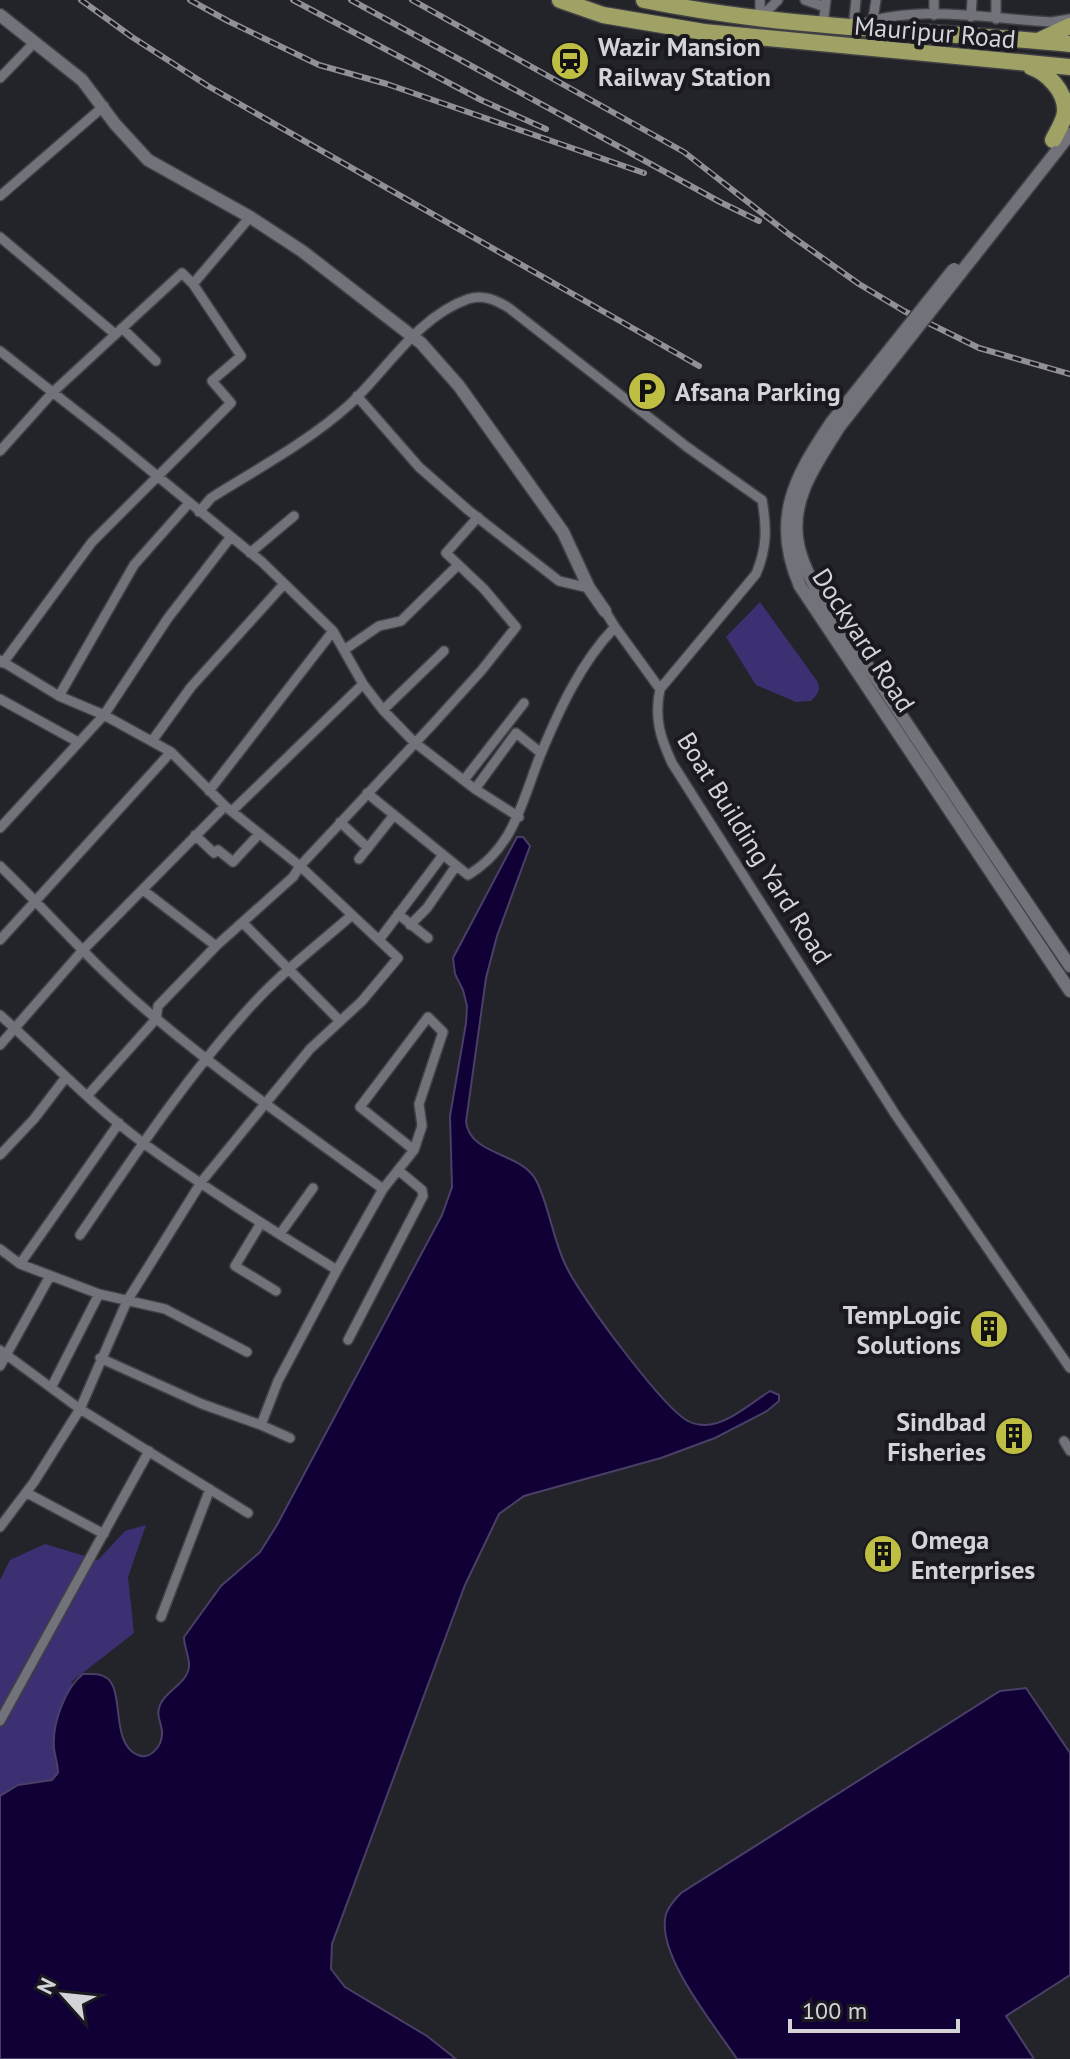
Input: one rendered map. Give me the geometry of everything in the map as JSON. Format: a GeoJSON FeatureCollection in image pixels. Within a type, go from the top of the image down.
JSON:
{"type":"FeatureCollection","features":[{"type":"Feature","properties":{"kind":"highway","name":"Mauripur Road"},"geometry":{"type":"LineString","coordinates":[[560,0],[603,15],[704,32],[1070,67]]}},
{"type":"Feature","properties":{"kind":"highway","name":"Mauripur Road"},"geometry":{"type":"LineString","coordinates":[[644,0],[708,6],[760,18],[823,25],[1070,44]]}},
{"type":"Feature","properties":{"kind":"highway"},"geometry":{"type":"LineString","coordinates":[[1037,41],[1070,26]]}},
{"type":"Feature","properties":{"kind":"highway"},"geometry":{"type":"LineString","coordinates":[[1022,64],[1038,70],[1051,80],[1061,94],[1065,110],[1052,148]]}},
{"type":"Feature","properties":{"kind":"street"},"geometry":{"type":"LineString","coordinates":[[760,0],[760,18]]}},
{"type":"Feature","properties":{"kind":"street"},"geometry":{"type":"LineString","coordinates":[[760,18],[778,0]]}},
{"type":"Feature","properties":{"kind":"street"},"geometry":{"type":"LineString","coordinates":[[805,0],[826,4],[823,25]]}},
{"type":"Feature","properties":{"kind":"street"},"geometry":{"type":"LineString","coordinates":[[853,28],[856,0]]}},
{"type":"Feature","properties":{"kind":"street"},"geometry":{"type":"LineString","coordinates":[[873,19],[876,0]]}},
{"type":"Feature","properties":{"kind":"street"},"geometry":{"type":"LineString","coordinates":[[934,0],[934,15]]}},
{"type":"Feature","properties":{"kind":"street"},"geometry":{"type":"LineString","coordinates":[[971,17],[972,0]]}},
{"type":"Feature","properties":{"kind":"street"},"geometry":{"type":"LineString","coordinates":[[996,0],[996,19]]}},
{"type":"Feature","properties":{"kind":"street"},"geometry":{"type":"LineString","coordinates":[[853,28],[873,19],[913,13],[1051,22],[1070,19]]}},
{"type":"Feature","properties":{"kind":"street"},"geometry":{"type":"LineString","coordinates":[[0,15],[82,80],[115,124],[148,160],[250,217],[302,251],[413,336],[459,386],[563,532],[589,588],[660,689],[756,574],[764,554],[767,529],[762,500],[687,447],[498,301],[479,297],[450,308],[413,336],[357,396],[304,439],[211,498],[199,512]]}},
{"type":"Feature","properties":{"kind":"street"},"geometry":{"type":"LineString","coordinates":[[0,78],[34,43]]}},
{"type":"Feature","properties":{"kind":"street"},"geometry":{"type":"LineString","coordinates":[[0,196],[104,106]]}},
{"type":"Feature","properties":{"kind":"street","name":"Dockyard Road"},"geometry":{"type":"LineString","coordinates":[[1070,116],[1052,148],[831,423],[796,479],[786,515],[786,541],[791,566],[800,586],[1041,934],[1070,966]]}},
{"type":"Feature","properties":{"kind":"street","name":"Dockyard Road"},"geometry":{"type":"LineString","coordinates":[[1052,148],[1070,134]]}},
{"type":"Feature","properties":{"kind":"street"},"geometry":{"type":"LineString","coordinates":[[193,284],[250,217]]}},
{"type":"Feature","properties":{"kind":"street"},"geometry":{"type":"LineString","coordinates":[[0,237],[156,361]]}},
{"type":"Feature","properties":{"kind":"street"},"geometry":{"type":"LineString","coordinates":[[0,451],[53,392],[182,273],[193,284],[241,356],[212,381],[231,403],[92,542],[2,661],[59,696],[104,715],[171,752],[228,809],[300,866],[398,958],[362,1001],[310,1049],[202,1181],[127,1301],[80,1409],[27,1493],[0,1527]]}},
{"type":"Feature","properties":{"kind":"street"},"geometry":{"type":"LineString","coordinates":[[0,351],[250,553],[333,631],[363,684],[414,742],[475,789],[519,817]]}},
{"type":"Feature","properties":{"kind":"street"},"geometry":{"type":"LineString","coordinates":[[357,396],[419,467],[478,517],[559,581],[589,588]]}},
{"type":"Feature","properties":{"kind":"street"},"geometry":{"type":"LineString","coordinates":[[59,696],[134,565],[189,503]]}},
{"type":"Feature","properties":{"kind":"street"},"geometry":{"type":"LineString","coordinates":[[250,553],[294,516]]}},
{"type":"Feature","properties":{"kind":"street"},"geometry":{"type":"LineString","coordinates":[[88,1095],[156,1019],[158,1006],[216,946],[293,877],[481,671],[516,627],[484,589],[446,553],[478,517]]}},
{"type":"Feature","properties":{"kind":"street"},"geometry":{"type":"LineString","coordinates":[[2,821],[104,715],[168,618],[230,538]]}},
{"type":"Feature","properties":{"kind":"street"},"geometry":{"type":"LineString","coordinates":[[344,650],[379,626],[401,621],[458,565]]}},
{"type":"Feature","properties":{"kind":"street"},"geometry":{"type":"LineString","coordinates":[[152,741],[191,687],[284,584]]}},
{"type":"Feature","properties":{"kind":"street"},"geometry":{"type":"LineString","coordinates":[[367,793],[468,875],[483,866],[498,851],[519,817],[541,753],[585,663],[615,627]]}},
{"type":"Feature","properties":{"kind":"street"},"geometry":{"type":"LineString","coordinates":[[209,791],[333,631]]}},
{"type":"Feature","properties":{"kind":"street"},"geometry":{"type":"LineString","coordinates":[[383,710],[444,651]]}},
{"type":"Feature","properties":{"kind":"street"},"geometry":{"type":"LineString","coordinates":[[0,1045],[83,950],[195,835],[228,809],[363,684]]}},
{"type":"Feature","properties":{"kind":"street","name":"Boat Building Yard Road"},"geometry":{"type":"LineString","coordinates":[[660,689],[656,707],[658,732],[672,763],[895,1114],[1070,1368]]}},
{"type":"Feature","properties":{"kind":"street"},"geometry":{"type":"LineString","coordinates":[[0,699],[78,742]]}},
{"type":"Feature","properties":{"kind":"street"},"geometry":{"type":"LineString","coordinates":[[464,780],[524,703]]}},
{"type":"Feature","properties":{"kind":"street"},"geometry":{"type":"LineString","coordinates":[[475,789],[516,733],[541,753]]}},
{"type":"Feature","properties":{"kind":"street"},"geometry":{"type":"LineString","coordinates":[[0,940],[171,752]]}},
{"type":"Feature","properties":{"kind":"street"},"geometry":{"type":"LineString","coordinates":[[359,859],[394,815]]}},
{"type":"Feature","properties":{"kind":"street"},"geometry":{"type":"LineString","coordinates":[[340,822],[368,848]]}},
{"type":"Feature","properties":{"kind":"street"},"geometry":{"type":"LineString","coordinates":[[195,835],[214,853],[218,850],[233,862],[259,834]]}},
{"type":"Feature","properties":{"kind":"street"},"geometry":{"type":"LineString","coordinates":[[379,940],[443,855]]}},
{"type":"Feature","properties":{"kind":"street"},"geometry":{"type":"LineString","coordinates":[[0,866],[156,1019],[265,1104],[383,1189]]}},
{"type":"Feature","properties":{"kind":"street"},"geometry":{"type":"LineString","coordinates":[[410,925],[427,908],[456,866]]}},
{"type":"Feature","properties":{"kind":"street"},"geometry":{"type":"LineString","coordinates":[[143,890],[216,946]]}},
{"type":"Feature","properties":{"kind":"street"},"geometry":{"type":"LineString","coordinates":[[398,914],[428,938]]}},
{"type":"Feature","properties":{"kind":"street"},"geometry":{"type":"LineString","coordinates":[[80,1235],[143,1142],[254,1002],[352,915]]}},
{"type":"Feature","properties":{"kind":"street"},"geometry":{"type":"LineString","coordinates":[[244,924],[339,1020]]}},
{"type":"Feature","properties":{"kind":"street","name":"Dockyard Road"},"geometry":{"type":"LineString","coordinates":[[1041,934],[1070,991]]}},
{"type":"Feature","properties":{"kind":"street"},"geometry":{"type":"LineString","coordinates":[[0,1015],[66,1077],[143,1142],[261,1223],[337,1270]]}},
{"type":"Feature","properties":{"kind":"street"},"geometry":{"type":"LineString","coordinates":[[261,1425],[278,1381],[337,1270],[383,1189],[414,1150],[422,1126],[419,1104],[443,1032],[428,1017],[360,1107],[414,1150]]}},
{"type":"Feature","properties":{"kind":"street"},"geometry":{"type":"LineString","coordinates":[[0,1155],[34,1119],[66,1077]]}},
{"type":"Feature","properties":{"kind":"street"},"geometry":{"type":"LineString","coordinates":[[20,1264],[119,1123]]}},
{"type":"Feature","properties":{"kind":"street"},"geometry":{"type":"LineString","coordinates":[[348,1340],[423,1196],[422,1190],[398,1170]]}},
{"type":"Feature","properties":{"kind":"street"},"geometry":{"type":"LineString","coordinates":[[280,1234],[313,1188]]}},
{"type":"Feature","properties":{"kind":"street"},"geometry":{"type":"LineString","coordinates":[[261,1223],[235,1266],[276,1291]]}},
{"type":"Feature","properties":{"kind":"street"},"geometry":{"type":"LineString","coordinates":[[0,1249],[20,1264],[99,1294],[165,1309],[247,1352]]}},
{"type":"Feature","properties":{"kind":"street"},"geometry":{"type":"LineString","coordinates":[[0,1366],[4,1353],[50,1276]]}},
{"type":"Feature","properties":{"kind":"street"},"geometry":{"type":"LineString","coordinates":[[52,1386],[99,1294]]}},
{"type":"Feature","properties":{"kind":"street"},"geometry":{"type":"LineString","coordinates":[[4,1353],[80,1409],[248,1513]]}},
{"type":"Feature","properties":{"kind":"street"},"geometry":{"type":"LineString","coordinates":[[100,1358],[202,1404],[290,1438]]}},
{"type":"Feature","properties":{"kind":"street"},"geometry":{"type":"LineString","coordinates":[[0,1721],[149,1451]]}},
{"type":"Feature","properties":{"kind":"street"},"geometry":{"type":"LineString","coordinates":[[161,1617],[210,1489]]}},
{"type":"Feature","properties":{"kind":"street"},"geometry":{"type":"LineString","coordinates":[[27,1493],[104,1534]]}},
{"type":"Feature","properties":{"kind":"shaded area"},"geometry":{"type":"Polygon","coordinates":[[[760,602],[817,681],[818,692],[811,701],[796,702],[756,685],[726,637],[760,602]]]}},
{"type":"Feature","properties":{"kind":"shaded area"},"geometry":{"type":"Polygon","coordinates":[[[517,837],[523,837],[530,846],[497,936],[486,978],[466,1122],[470,1133],[477,1142],[530,1172],[541,1192],[562,1258],[575,1282],[623,1350],[676,1412],[690,1422],[706,1425],[731,1417],[770,1391],[779,1395],[779,1401],[767,1411],[715,1438],[661,1458],[524,1496],[499,1514],[465,1585],[332,1944],[331,1969],[345,1987],[427,2036],[456,2059],[0,2059],[0,1796],[18,1785],[52,1780],[58,1773],[54,1739],[58,1718],[65,1697],[83,1674],[101,1675],[112,1685],[121,1729],[129,1749],[147,1756],[160,1744],[160,1705],[184,1678],[189,1667],[184,1637],[221,1586],[260,1552],[277,1525],[442,1215],[452,1187],[450,1116],[467,1006],[455,974],[453,958],[517,837]]]}},
{"type":"Feature","properties":{"kind":"shaded area"},"geometry":{"type":"Polygon","coordinates":[[[146,1525],[128,1577],[134,1633],[71,1682],[97,1714],[9,2059],[0,2059],[0,1580],[10,1560],[45,1544],[98,1560],[125,1531],[146,1525]]]}},
{"type":"Feature","properties":{"kind":"shaded area"},"geometry":{"type":"Polygon","coordinates":[[[1026,1688],[1070,1753],[1070,1975],[1006,2016],[1034,2059],[737,2059],[689,1989],[669,1949],[666,1914],[672,1903],[681,1893],[1000,1691],[1026,1688]]]}},
{"type":"Feature","properties":{"kind":"railway"},"geometry":{"type":"LineString","coordinates":[[81,0],[208,86],[699,366]]}},
{"type":"Feature","properties":{"kind":"railway"},"geometry":{"type":"LineString","coordinates":[[190,0],[319,65],[387,84],[644,173]]}},
{"type":"Feature","properties":{"kind":"railway"},"geometry":{"type":"LineString","coordinates":[[293,0],[481,100],[546,129]]}},
{"type":"Feature","properties":{"kind":"railway"},"geometry":{"type":"LineString","coordinates":[[351,0],[759,221]]}},
{"type":"Feature","properties":{"kind":"railway"},"geometry":{"type":"LineString","coordinates":[[412,0],[684,152],[790,235],[859,284],[904,311],[979,348],[1070,374]]}},
{"type":"Feature","properties":{"kind":"place","name":"Wazir Mansion Railway Station"},"geometry":{"type":"Point","coordinates":[570,61]}},
{"type":"Feature","properties":{"kind":"place","name":"Afsana Parking"},"geometry":{"type":"Point","coordinates":[647,391]}},
{"type":"Feature","properties":{"kind":"place","name":"TempLogic Solutions"},"geometry":{"type":"Point","coordinates":[989,1329]}},
{"type":"Feature","properties":{"kind":"place","name":"Sindbad Fisheries"},"geometry":{"type":"Point","coordinates":[1014,1436]}},
{"type":"Feature","properties":{"kind":"place","name":"Omega Enterprises"},"geometry":{"type":"Point","coordinates":[883,1554]}}]}
